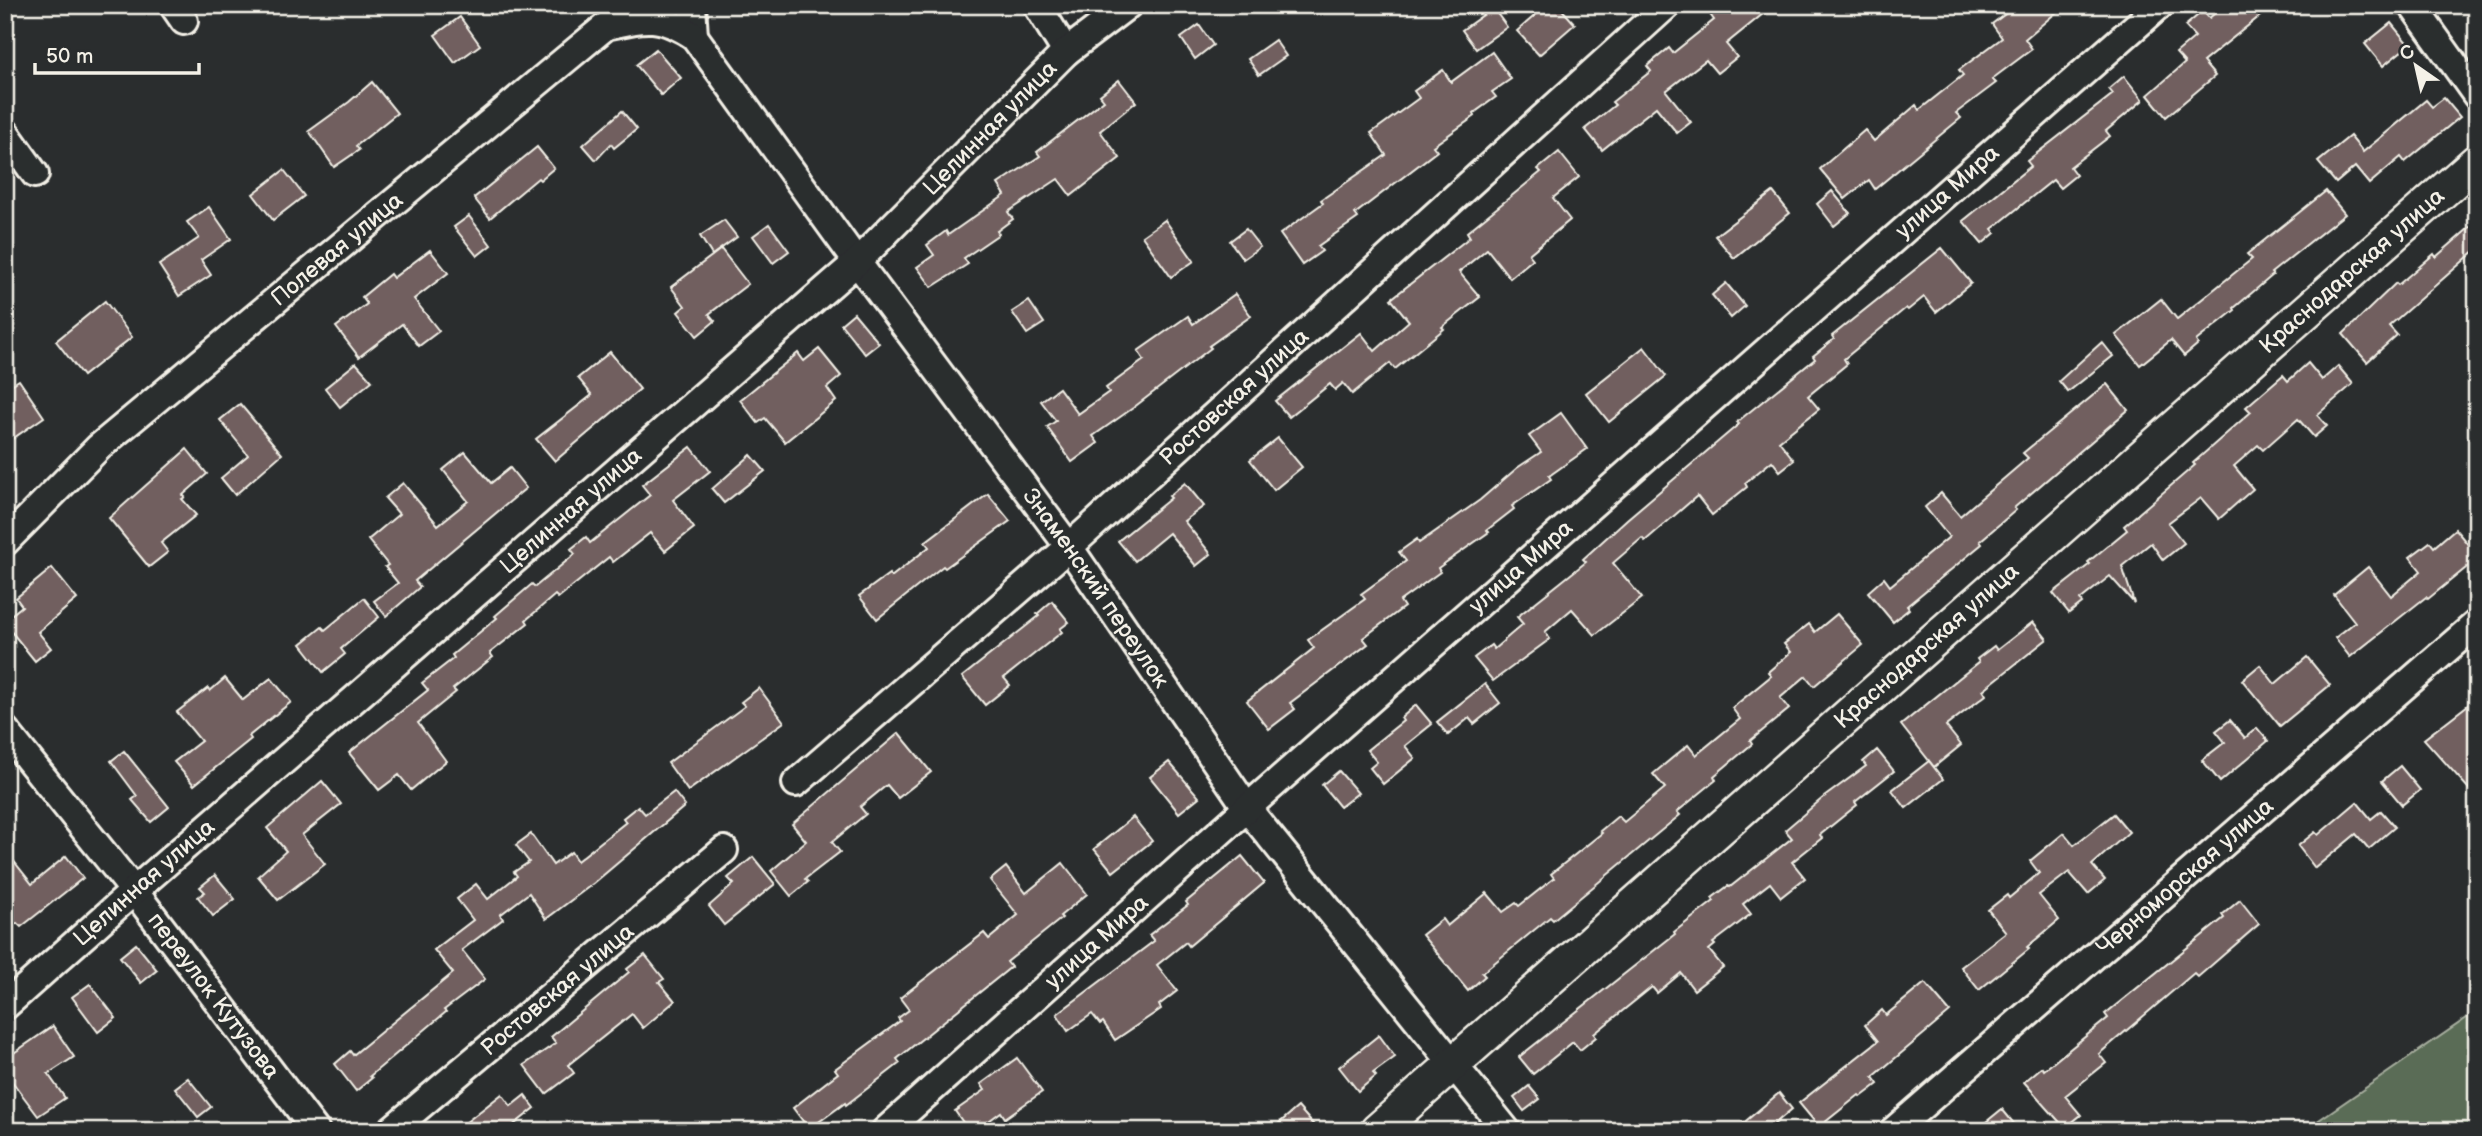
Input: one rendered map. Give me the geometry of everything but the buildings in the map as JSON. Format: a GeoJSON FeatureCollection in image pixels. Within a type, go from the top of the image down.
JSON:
{"type":"FeatureCollection","features":[{"type":"Feature","properties":{"kind":"street"},"geometry":{"type":"LineString","coordinates":[[692,5],[694,36]]}},
{"type":"Feature","properties":{"kind":"street"},"geometry":{"type":"LineString","coordinates":[[1037,5],[1066,52]]}},
{"type":"Feature","properties":{"kind":"street","name":"Целинная улица"},"geometry":{"type":"LineString","coordinates":[[5,1006],[857,262],[1066,52],[1128,5]]}},
{"type":"Feature","properties":{"kind":"street","name":"Ростовская улица"},"geometry":{"type":"LineString","coordinates":[[796,783],[1069,547],[1667,5]]}},
{"type":"Feature","properties":{"kind":"street","name":"улица Мира"},"geometry":{"type":"LineString","coordinates":[[885,1131],[1247,808],[2160,5]]}},
{"type":"Feature","properties":{"kind":"street"},"geometry":{"type":"LineString","coordinates":[[2412,5],[2477,96]]}},
{"type":"Feature","properties":{"kind":"street","name":"Полевая улица"},"geometry":{"type":"LineString","coordinates":[[5,542],[99,447],[606,26],[644,17],[675,24],[694,36]]}},
{"type":"Feature","properties":{"kind":"street","name":"Знаменский переулок"},"geometry":{"type":"LineString","coordinates":[[694,36],[857,262],[1069,547],[1247,808],[1507,1131]]}},
{"type":"Feature","properties":{"kind":"street"},"geometry":{"type":"LineString","coordinates":[[5,132],[35,174]]}},
{"type":"Feature","properties":{"kind":"street","name":"Краснодарская улица"},"geometry":{"type":"LineString","coordinates":[[1377,1131],[2477,161]]}},
{"type":"Feature","properties":{"kind":"street","name":"Черноморская улица"},"geometry":{"type":"LineString","coordinates":[[1893,1131],[2477,623]]}},
{"type":"Feature","properties":{"kind":"street","name":"переулок Кутузова"},"geometry":{"type":"LineString","coordinates":[[5,730],[134,891],[316,1131]]}},
{"type":"Feature","properties":{"kind":"street","name":"Ростовская улица"},"geometry":{"type":"LineString","coordinates":[[390,1131],[724,850]]}},
{"type":"Feature","properties":{"kind":"green space"},"geometry":{"type":"Polygon","coordinates":[[[2477,1011],[2477,1131],[2303,1131],[2477,1011]]]}}]}
